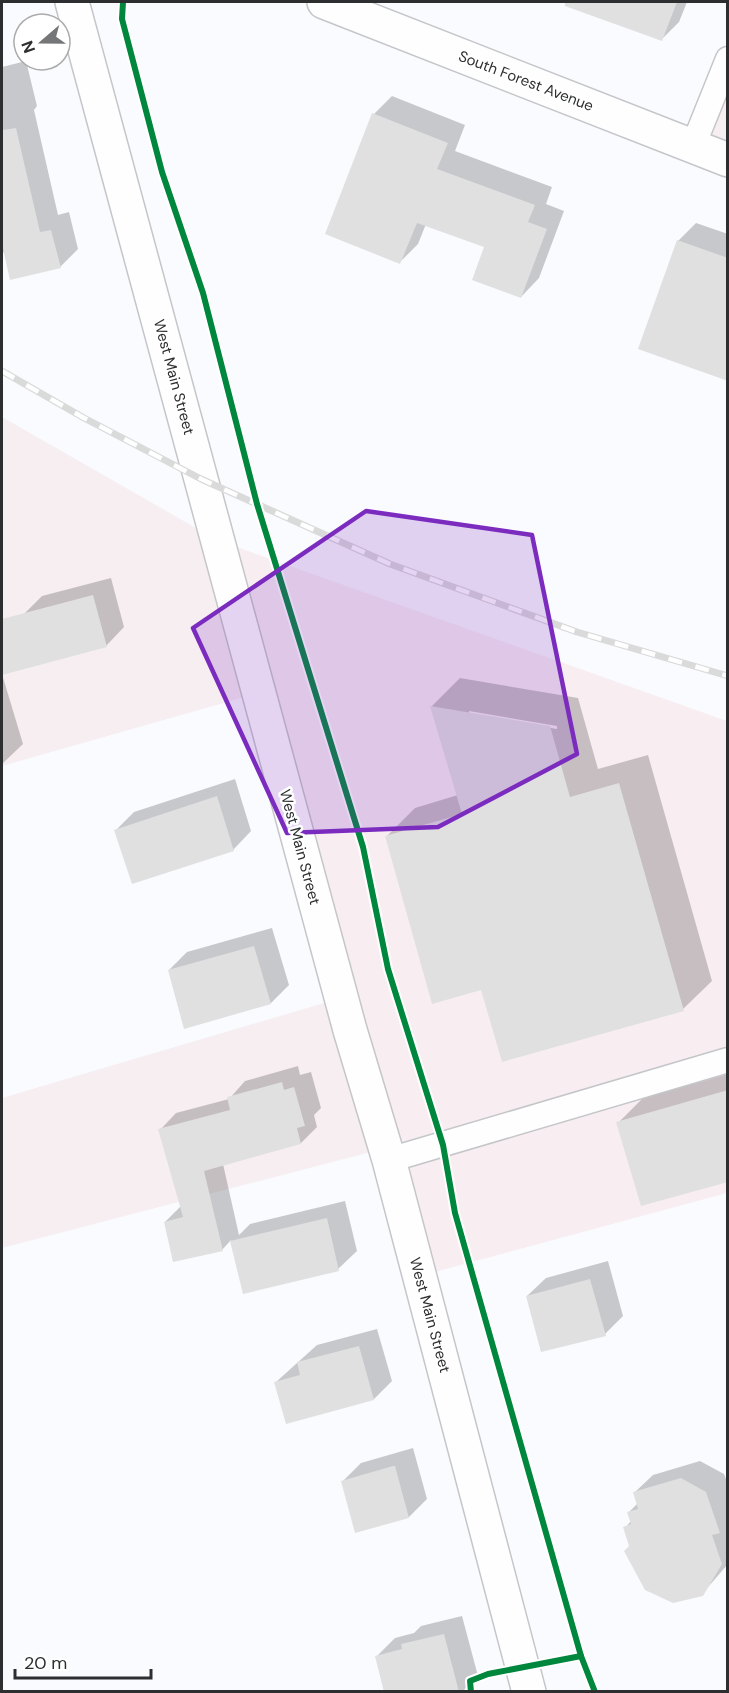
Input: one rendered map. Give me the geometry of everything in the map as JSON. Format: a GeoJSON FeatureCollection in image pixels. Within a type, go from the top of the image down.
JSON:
{"type":"FeatureCollection","features":[{"type":"Feature","properties":{"kind":"main road","name":"West Main Street"},"geometry":{"type":"LineString","coordinates":[[72,2],[350,1030],[389,1160],[528,1692]]}},
{"type":"Feature","properties":{"kind":"main road","name":"South Forest Avenue"},"geometry":{"type":"LineString","coordinates":[[324,2],[728,160]]}},
{"type":"Feature","properties":{"kind":"lane"},"geometry":{"type":"LineString","coordinates":[[693,146],[728,59]]}},
{"type":"Feature","properties":{"kind":"lane"},"geometry":{"type":"LineString","coordinates":[[389,1160],[728,1060]]}},
{"type":"Feature","properties":{"kind":"highlighted area"},"geometry":{"type":"Polygon","coordinates":[[[366,511],[532,535],[577,754],[438,827],[287,833],[193,628],[366,511]]]}},
{"type":"Feature","properties":{"kind":"shaded area"},"geometry":{"type":"Polygon","coordinates":[[[727,59],[727,160],[693,146],[727,59]]]}},
{"type":"Feature","properties":{"kind":"shaded area"},"geometry":{"type":"Polygon","coordinates":[[[2,417],[217,540],[259,693],[2,766],[2,417]]]}},
{"type":"Feature","properties":{"kind":"shaded area"},"geometry":{"type":"Polygon","coordinates":[[[217,540],[727,721],[727,1193],[420,1276],[217,540]]]}},
{"type":"Feature","properties":{"kind":"shaded area"},"geometry":{"type":"Polygon","coordinates":[[[341,998],[386,1148],[2,1248],[2,1098],[341,998]]]}},
{"type":"Feature","properties":{"kind":"building"},"geometry":{"type":"Polygon","coordinates":[[[565,2],[677,2],[662,41],[565,6],[565,2]]]}},
{"type":"Feature","properties":{"kind":"building"},"geometry":{"type":"Polygon","coordinates":[[[372,113],[448,143],[437,169],[535,205],[528,222],[547,229],[521,298],[472,280],[484,247],[417,223],[400,264],[325,234],[372,113]]]}},
{"type":"Feature","properties":{"kind":"building"},"geometry":{"type":"Polygon","coordinates":[[[16,128],[40,232],[51,230],[61,268],[10,280],[2,244],[2,130],[16,128]]]}},
{"type":"Feature","properties":{"kind":"building"},"geometry":{"type":"Polygon","coordinates":[[[677,240],[728,258],[728,381],[638,349],[677,240]]]}},
{"type":"Feature","properties":{"kind":"building"},"geometry":{"type":"Polygon","coordinates":[[[93,595],[107,647],[2,675],[2,619],[93,595]]]}},
{"type":"Feature","properties":{"kind":"building"},"geometry":{"type":"Polygon","coordinates":[[[430,706],[550,726],[570,797],[619,783],[684,1011],[502,1062],[481,990],[432,1004],[385,836],[462,814],[430,706]]]}},
{"type":"Feature","properties":{"kind":"building"},"geometry":{"type":"Polygon","coordinates":[[[217,796],[234,851],[132,884],[114,830],[217,796]]]}},
{"type":"Feature","properties":{"kind":"building"},"geometry":{"type":"Polygon","coordinates":[[[254,946],[271,1004],[184,1029],[168,970],[254,946]]]}},
{"type":"Feature","properties":{"kind":"building"},"geometry":{"type":"Polygon","coordinates":[[[282,1082],[284,1090],[294,1087],[305,1126],[297,1128],[301,1144],[204,1171],[223,1251],[173,1262],[164,1222],[183,1217],[158,1129],[230,1110],[227,1097],[282,1082]]]}},
{"type":"Feature","properties":{"kind":"building"},"geometry":{"type":"Polygon","coordinates":[[[728,1090],[728,1182],[641,1206],[616,1122],[728,1090]]]}},
{"type":"Feature","properties":{"kind":"building"},"geometry":{"type":"Polygon","coordinates":[[[327,1218],[339,1271],[243,1294],[230,1241],[327,1218]]]}},
{"type":"Feature","properties":{"kind":"building"},"geometry":{"type":"Polygon","coordinates":[[[590,1279],[606,1336],[541,1352],[526,1296],[590,1279]]]}},
{"type":"Feature","properties":{"kind":"building"},"geometry":{"type":"Polygon","coordinates":[[[359,1346],[374,1400],[286,1424],[274,1382],[300,1375],[297,1362],[359,1346]]]}},
{"type":"Feature","properties":{"kind":"building"},"geometry":{"type":"Polygon","coordinates":[[[395,1466],[409,1518],[355,1533],[341,1481],[395,1466]]]}},
{"type":"Feature","properties":{"kind":"building"},"geometry":{"type":"Polygon","coordinates":[[[681,1478],[706,1492],[720,1533],[712,1535],[722,1564],[703,1596],[673,1603],[645,1590],[624,1551],[629,1546],[623,1527],[631,1524],[627,1512],[638,1509],[633,1492],[681,1478]]]}},
{"type":"Feature","properties":{"kind":"building"},"geometry":{"type":"Polygon","coordinates":[[[444,1634],[459,1692],[384,1692],[375,1656],[402,1649],[401,1644],[444,1634]]]}},
{"type":"Feature","properties":{"kind":"railway"},"geometry":{"type":"LineString","coordinates":[[2,371],[84,418],[201,479],[390,564],[577,632],[728,676]]}},
{"type":"Feature","properties":{"kind":"cycle path"},"geometry":{"type":"LineString","coordinates":[[123,2],[122,19],[162,172],[203,293],[257,504],[363,847],[388,969],[443,1145],[455,1213],[581,1656],[595,1692]]}},
{"type":"Feature","properties":{"kind":"cycle path"},"geometry":{"type":"LineString","coordinates":[[471,1692],[470,1681],[488,1674],[581,1656]]}}]}
